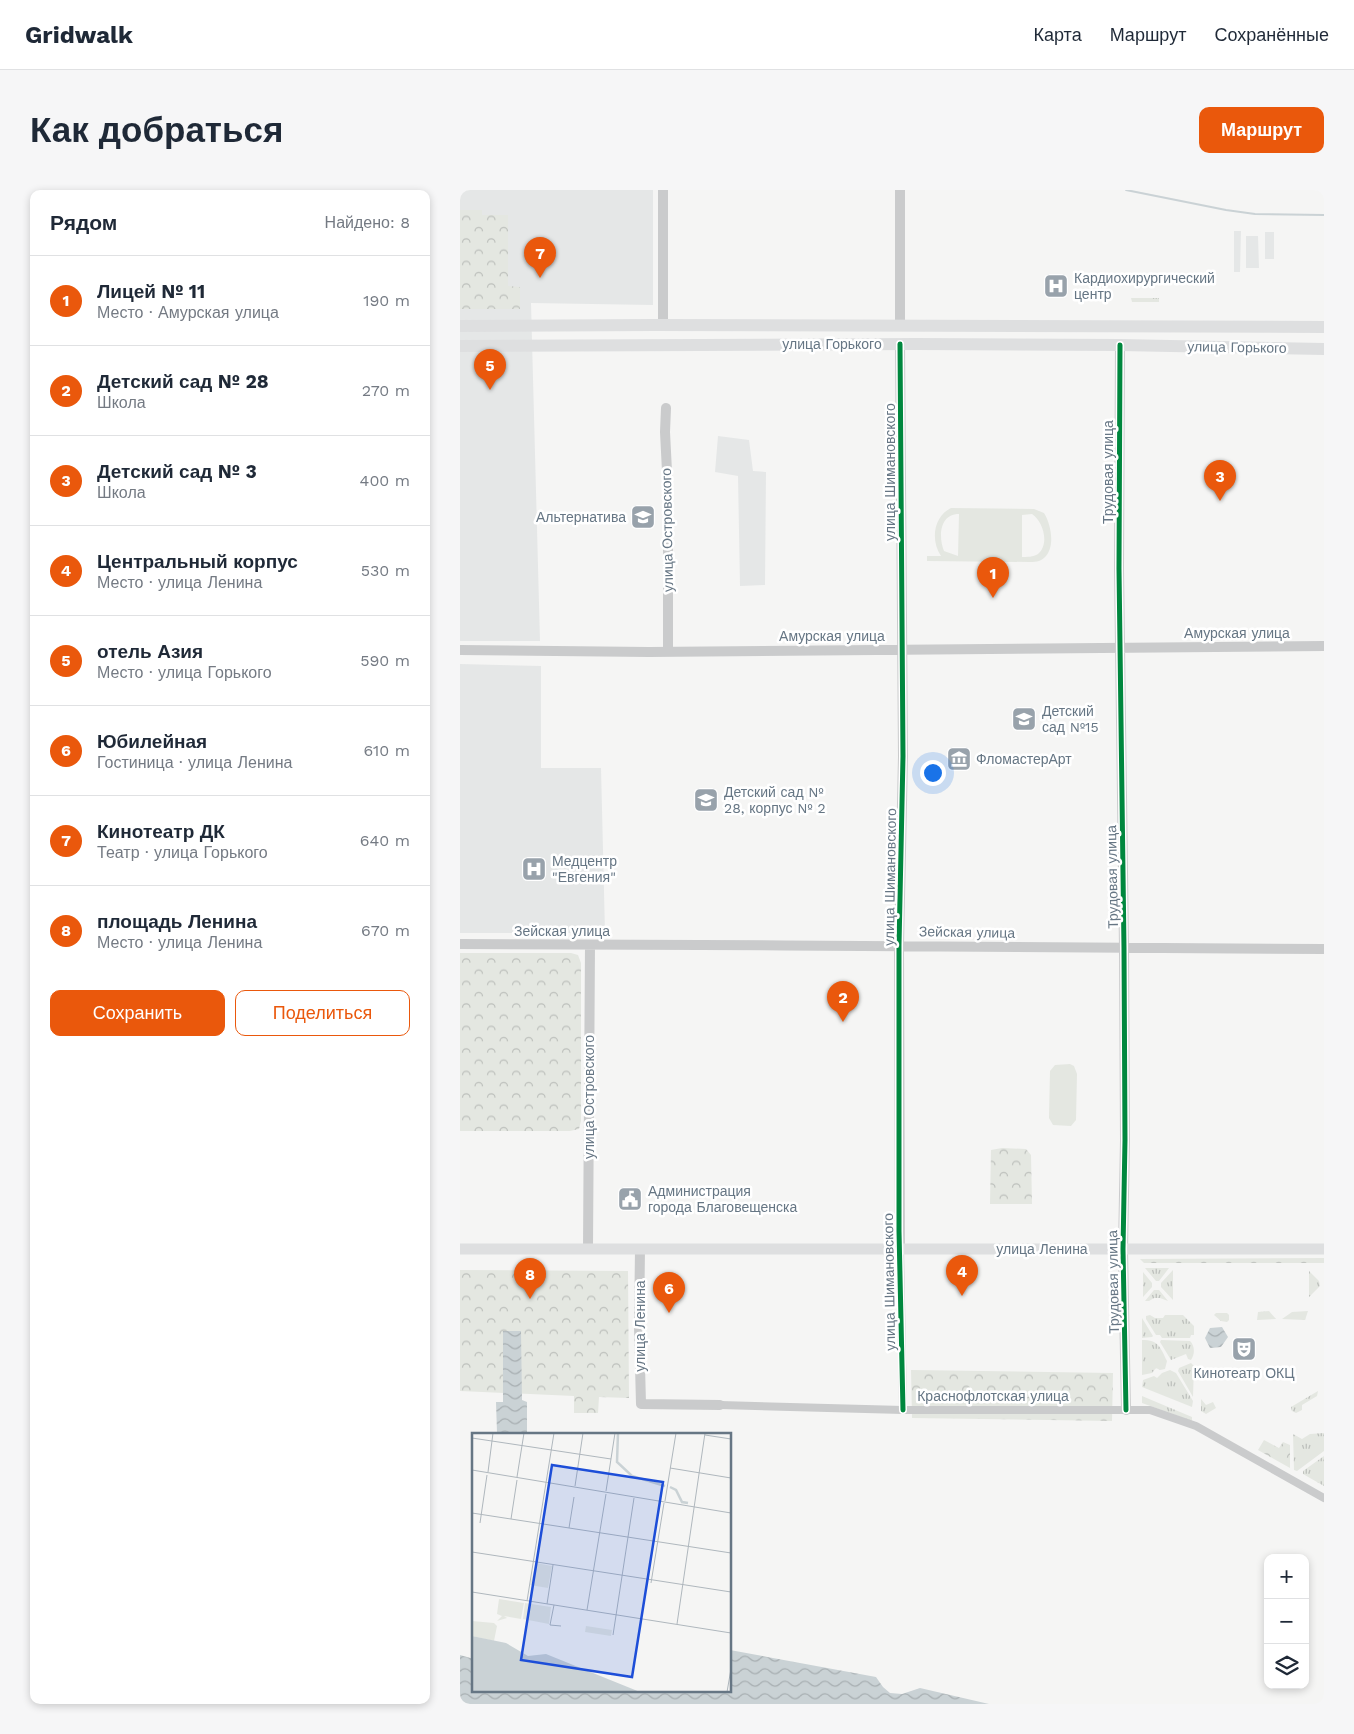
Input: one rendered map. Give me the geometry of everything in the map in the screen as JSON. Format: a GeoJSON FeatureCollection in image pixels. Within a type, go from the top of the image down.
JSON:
{"type":"FeatureCollection","features":[{"type":"Feature","properties":{"kind":"main road"},"geometry":{"type":"LineString","coordinates":[[663,325],[663,345]]}},
{"type":"Feature","properties":{"kind":"main road","name":"улица Горького"},"geometry":{"type":"LineString","coordinates":[[460,326],[1324,328]]}},
{"type":"Feature","properties":{"kind":"main road","name":"улица Шимановского"},"geometry":{"type":"LineString","coordinates":[[900,326],[900,344]]}},
{"type":"Feature","properties":{"kind":"main road","name":"Трудовая улица"},"geometry":{"type":"LineString","coordinates":[[1120,327],[1120,345]]}},
{"type":"Feature","properties":{"kind":"main road","name":"улица Горького"},"geometry":{"type":"LineString","coordinates":[[460,346],[900,344],[1120,345],[1324,349]]}},
{"type":"Feature","properties":{"kind":"main road","name":"улица Ленина"},"geometry":{"type":"LineString","coordinates":[[460,1249],[1324,1249]]}},
{"type":"Feature","properties":{"kind":"street"},"geometry":{"type":"LineString","coordinates":[[662,190],[663,325]]}},
{"type":"Feature","properties":{"kind":"street","name":"улица Шимановского"},"geometry":{"type":"LineString","coordinates":[[900,190],[900,326]]}},
{"type":"Feature","properties":{"kind":"street","name":"улица Шимановского"},"geometry":{"type":"LineString","coordinates":[[900,344],[903,756],[900,945],[902,1410]]}},
{"type":"Feature","properties":{"kind":"street","name":"Трудовая улица"},"geometry":{"type":"LineString","coordinates":[[1120,345],[1119,568],[1124,948],[1125,1140],[1123,1249],[1126,1410]]}},
{"type":"Feature","properties":{"kind":"street","name":"улица Островского"},"geometry":{"type":"LineString","coordinates":[[666,408],[668,652]]}},
{"type":"Feature","properties":{"kind":"street","name":"Амурская улица"},"geometry":{"type":"LineString","coordinates":[[460,650],[668,652],[1324,646]]}},
{"type":"Feature","properties":{"kind":"street","name":"Зейская улица"},"geometry":{"type":"LineString","coordinates":[[460,944],[669,946],[900,945],[1324,949]]}},
{"type":"Feature","properties":{"kind":"street","name":"улица Островского"},"geometry":{"type":"LineString","coordinates":[[588,1248],[590,945]]}},
{"type":"Feature","properties":{"kind":"street","name":"улица Ленина"},"geometry":{"type":"LineString","coordinates":[[640,1249],[639,1327],[641,1404]]}},
{"type":"Feature","properties":{"kind":"street","name":"Краснофлотская улица"},"geometry":{"type":"LineString","coordinates":[[641,1404],[902,1410],[1150,1410],[1196,1426],[1324,1498]]}},
{"type":"Feature","properties":{"kind":"shaded area"},"geometry":{"type":"Polygon","coordinates":[[[460,190],[653,190],[653,305],[531,303],[540,641],[460,641],[460,190]]]}},
{"type":"Feature","properties":{"kind":"shaded area"},"geometry":{"type":"Polygon","coordinates":[[[1234,231],[1241,231],[1240,272],[1234,272],[1234,231]]]}},
{"type":"Feature","properties":{"kind":"shaded area"},"geometry":{"type":"Polygon","coordinates":[[[1265,232],[1274,232],[1274,259],[1265,259],[1265,232]]]}},
{"type":"Feature","properties":{"kind":"shaded area"},"geometry":{"type":"Polygon","coordinates":[[[1246,236],[1258,236],[1259,268],[1246,268],[1246,236]]]}},
{"type":"Feature","properties":{"kind":"shaded area"},"geometry":{"type":"Polygon","coordinates":[[[718,436],[749,440],[753,471],[766,472],[765,585],[740,586],[738,476],[715,472],[718,436]]]}},
{"type":"Feature","properties":{"kind":"shaded area"},"geometry":{"type":"Polygon","coordinates":[[[460,664],[541,666],[541,768],[601,768],[605,933],[460,933],[460,664]]]}},
{"type":"Feature","properties":{"kind":"green space"},"geometry":{"type":"Polygon","coordinates":[[[460,210],[482,210],[482,215],[508,215],[508,286],[520,287],[520,309],[460,309],[460,210]]]}},
{"type":"Feature","properties":{"kind":"green space"},"geometry":{"type":"Polygon","coordinates":[[[1131,298],[1159,298],[1159,302],[1132,302],[1131,298]]]}},
{"type":"Feature","properties":{"kind":"green space"},"geometry":{"type":"Polygon","coordinates":[[[951,508],[1034,509],[1044,513],[1051,536],[1048,554],[1035,562],[927,561],[927,556],[941,556],[935,536],[937,522],[951,508]],[[959,514],[953,515],[944,522],[941,533],[944,551],[958,556],[959,514]],[[1032,514],[1022,515],[1022,557],[1038,554],[1044,545],[1042,527],[1032,514]]]}},
{"type":"Feature","properties":{"kind":"green space"},"geometry":{"type":"Polygon","coordinates":[[[460,953],[571,953],[578,955],[581,963],[581,1121],[579,1129],[570,1131],[460,1131],[460,953]]]}},
{"type":"Feature","properties":{"kind":"green space"},"geometry":{"type":"Polygon","coordinates":[[[1070,1064],[1074,1066],[1077,1074],[1076,1120],[1071,1126],[1053,1125],[1049,1118],[1050,1071],[1055,1065],[1070,1064]]]}},
{"type":"Feature","properties":{"kind":"green space"},"geometry":{"type":"Polygon","coordinates":[[[1002,1148],[1026,1149],[1031,1155],[1032,1204],[990,1204],[991,1150],[1002,1148]]]}},
{"type":"Feature","properties":{"kind":"green space"},"geometry":{"type":"Polygon","coordinates":[[[1324,1258],[1324,1263],[1144,1263],[1140,1259],[1324,1258]]]}},
{"type":"Feature","properties":{"kind":"green space"},"geometry":{"type":"Polygon","coordinates":[[[1145,1268],[1169,1268],[1159,1281],[1156,1281],[1145,1268]]]}},
{"type":"Feature","properties":{"kind":"green space"},"geometry":{"type":"Polygon","coordinates":[[[460,1270],[628,1271],[629,1398],[599,1397],[598,1413],[574,1413],[574,1396],[460,1391],[460,1270]]]}},
{"type":"Feature","properties":{"kind":"green space"},"geometry":{"type":"Polygon","coordinates":[[[1173,1270],[1173,1300],[1161,1287],[1161,1283],[1173,1270]]]}},
{"type":"Feature","properties":{"kind":"green space"},"geometry":{"type":"Polygon","coordinates":[[[1309,1271],[1319,1281],[1320,1286],[1309,1297],[1309,1271]]]}},
{"type":"Feature","properties":{"kind":"green space"},"geometry":{"type":"Polygon","coordinates":[[[1143,1272],[1152,1283],[1152,1287],[1143,1297],[1143,1272]]]}},
{"type":"Feature","properties":{"kind":"green space"},"geometry":{"type":"Polygon","coordinates":[[[1154,1290],[1159,1290],[1168,1301],[1154,1298],[1145,1301],[1154,1290]]]}},
{"type":"Feature","properties":{"kind":"green space"},"geometry":{"type":"Polygon","coordinates":[[[1269,1311],[1276,1319],[1257,1320],[1258,1312],[1269,1311]]]}},
{"type":"Feature","properties":{"kind":"green space"},"geometry":{"type":"Polygon","coordinates":[[[1308,1311],[1305,1320],[1282,1319],[1292,1312],[1308,1311]]]}},
{"type":"Feature","properties":{"kind":"green space"},"geometry":{"type":"Polygon","coordinates":[[[1216,1313],[1227,1313],[1229,1320],[1227,1322],[1221,1321],[1214,1315],[1216,1313]]]}},
{"type":"Feature","properties":{"kind":"green space"},"geometry":{"type":"Polygon","coordinates":[[[1150,1315],[1155,1318],[1163,1318],[1165,1315],[1183,1315],[1194,1326],[1194,1335],[1191,1335],[1190,1338],[1162,1338],[1160,1335],[1156,1335],[1146,1319],[1146,1316],[1150,1315]]]}},
{"type":"Feature","properties":{"kind":"green space"},"geometry":{"type":"Polygon","coordinates":[[[1142,1318],[1153,1336],[1152,1337],[1142,1338],[1142,1318]]]}},
{"type":"Feature","properties":{"kind":"green space"},"geometry":{"type":"Polygon","coordinates":[[[1142,1340],[1152,1341],[1158,1345],[1167,1361],[1165,1369],[1160,1370],[1156,1368],[1152,1373],[1142,1375],[1142,1340]]]}},
{"type":"Feature","properties":{"kind":"green space"},"geometry":{"type":"Polygon","coordinates":[[[1161,1340],[1190,1341],[1194,1350],[1191,1360],[1188,1359],[1186,1354],[1171,1360],[1160,1342],[1161,1340]]]}},
{"type":"Feature","properties":{"kind":"green space"},"geometry":{"type":"Polygon","coordinates":[[[1191,1363],[1194,1366],[1193,1397],[1178,1371],[1179,1368],[1191,1363]]]}},
{"type":"Feature","properties":{"kind":"green space"},"geometry":{"type":"Polygon","coordinates":[[[911,1370],[1113,1373],[1112,1421],[912,1418],[911,1370]]]}},
{"type":"Feature","properties":{"kind":"green space"},"geometry":{"type":"Polygon","coordinates":[[[1170,1370],[1176,1373],[1193,1401],[1192,1407],[1142,1387],[1143,1380],[1154,1376],[1157,1378],[1162,1373],[1170,1370]]]}},
{"type":"Feature","properties":{"kind":"green space"},"geometry":{"type":"Polygon","coordinates":[[[1318,1391],[1317,1396],[1302,1405],[1302,1410],[1296,1413],[1292,1411],[1291,1407],[1318,1391]]]}},
{"type":"Feature","properties":{"kind":"green space"},"geometry":{"type":"Polygon","coordinates":[[[1142,1396],[1192,1417],[1192,1421],[1142,1403],[1142,1396]]]}},
{"type":"Feature","properties":{"kind":"green space"},"geometry":{"type":"Polygon","coordinates":[[[1201,1399],[1206,1405],[1213,1402],[1216,1408],[1206,1414],[1201,1411],[1201,1399]]]}},
{"type":"Feature","properties":{"kind":"green space"},"geometry":{"type":"Polygon","coordinates":[[[1324,1433],[1324,1451],[1297,1471],[1294,1470],[1293,1434],[1302,1439],[1310,1434],[1324,1433]]]}},
{"type":"Feature","properties":{"kind":"green space"},"geometry":{"type":"Polygon","coordinates":[[[1264,1440],[1279,1448],[1283,1442],[1290,1445],[1290,1468],[1258,1450],[1264,1440]]]}},
{"type":"Feature","properties":{"kind":"green space"},"geometry":{"type":"Polygon","coordinates":[[[1324,1456],[1324,1486],[1303,1474],[1303,1471],[1324,1456]]]}},
{"type":"Feature","properties":{"kind":"water"},"geometry":{"type":"Polygon","coordinates":[[[1222,1327],[1228,1337],[1221,1347],[1210,1348],[1205,1338],[1210,1328],[1222,1327]]]}},
{"type":"Feature","properties":{"kind":"water"},"geometry":{"type":"Polygon","coordinates":[[[503,1331],[521,1331],[522,1400],[527,1402],[527,1433],[497,1433],[496,1402],[503,1402],[503,1331]]]}},
{"type":"Feature","properties":{"kind":"water"},"geometry":{"type":"Polygon","coordinates":[[[731,1650],[876,1677],[890,1693],[902,1694],[920,1688],[989,1704],[460,1704],[460,1655],[472,1658],[472,1692],[731,1692],[731,1650]]]}},
{"type":"Feature","properties":{"kind":"waterway"},"geometry":{"type":"LineString","coordinates":[[1126,190],[1255,214],[1324,215]]}},
{"type":"Feature","properties":{"kind":"cycle path"},"geometry":{"type":"LineString","coordinates":[[900,344],[903,756],[899,945],[899,1231],[903,1410]]}},
{"type":"Feature","properties":{"kind":"cycle path"},"geometry":{"type":"LineString","coordinates":[[1120,345],[1119,569],[1124,948],[1125,1140],[1123,1249],[1126,1410]]}},
{"type":"Feature","properties":{"kind":"place","name":"Кинотеатр ДК"},"geometry":{"type":"Point","coordinates":[540,278]}},
{"type":"Feature","properties":{"kind":"place","name":"Кардиохирургический центр"},"geometry":{"type":"Point","coordinates":[1056,286]}},
{"type":"Feature","properties":{"kind":"place","name":"отель Азия"},"geometry":{"type":"Point","coordinates":[490,390]}},
{"type":"Feature","properties":{"kind":"place","name":"Детский сад № 3"},"geometry":{"type":"Point","coordinates":[1220,501]}},
{"type":"Feature","properties":{"kind":"place","name":"Альтернатива"},"geometry":{"type":"Point","coordinates":[643,517]}},
{"type":"Feature","properties":{"kind":"place","name":"Лицей № 11"},"geometry":{"type":"Point","coordinates":[993,598]}},
{"type":"Feature","properties":{"kind":"place","name":"Детский сад №15"},"geometry":{"type":"Point","coordinates":[1024,719]}},
{"type":"Feature","properties":{"kind":"place","name":"ФломастерАрт"},"geometry":{"type":"Point","coordinates":[959,759]}},
{"type":"Feature","properties":{"kind":"place","name":"Детский сад № 28, корпус № 2"},"geometry":{"type":"Point","coordinates":[706,800]}},
{"type":"Feature","properties":{"kind":"place","name":"Медцентр \"Евгения\""},"geometry":{"type":"Point","coordinates":[534,869]}},
{"type":"Feature","properties":{"kind":"place","name":"Детский сад № 28"},"geometry":{"type":"Point","coordinates":[843,1022]}},
{"type":"Feature","properties":{"kind":"place","name":"Администрация города Благовещенска"},"geometry":{"type":"Point","coordinates":[630,1199]}},
{"type":"Feature","properties":{"kind":"place","name":"Центральный корпус"},"geometry":{"type":"Point","coordinates":[962,1296]}},
{"type":"Feature","properties":{"kind":"place","name":"площадь Ленина"},"geometry":{"type":"Point","coordinates":[530,1299]}},
{"type":"Feature","properties":{"kind":"place","name":"Юбилейная"},"geometry":{"type":"Point","coordinates":[669,1313]}},
{"type":"Feature","properties":{"kind":"place","name":"Кинотеатр ОКЦ"},"geometry":{"type":"Point","coordinates":[1244,1349]}}]}
